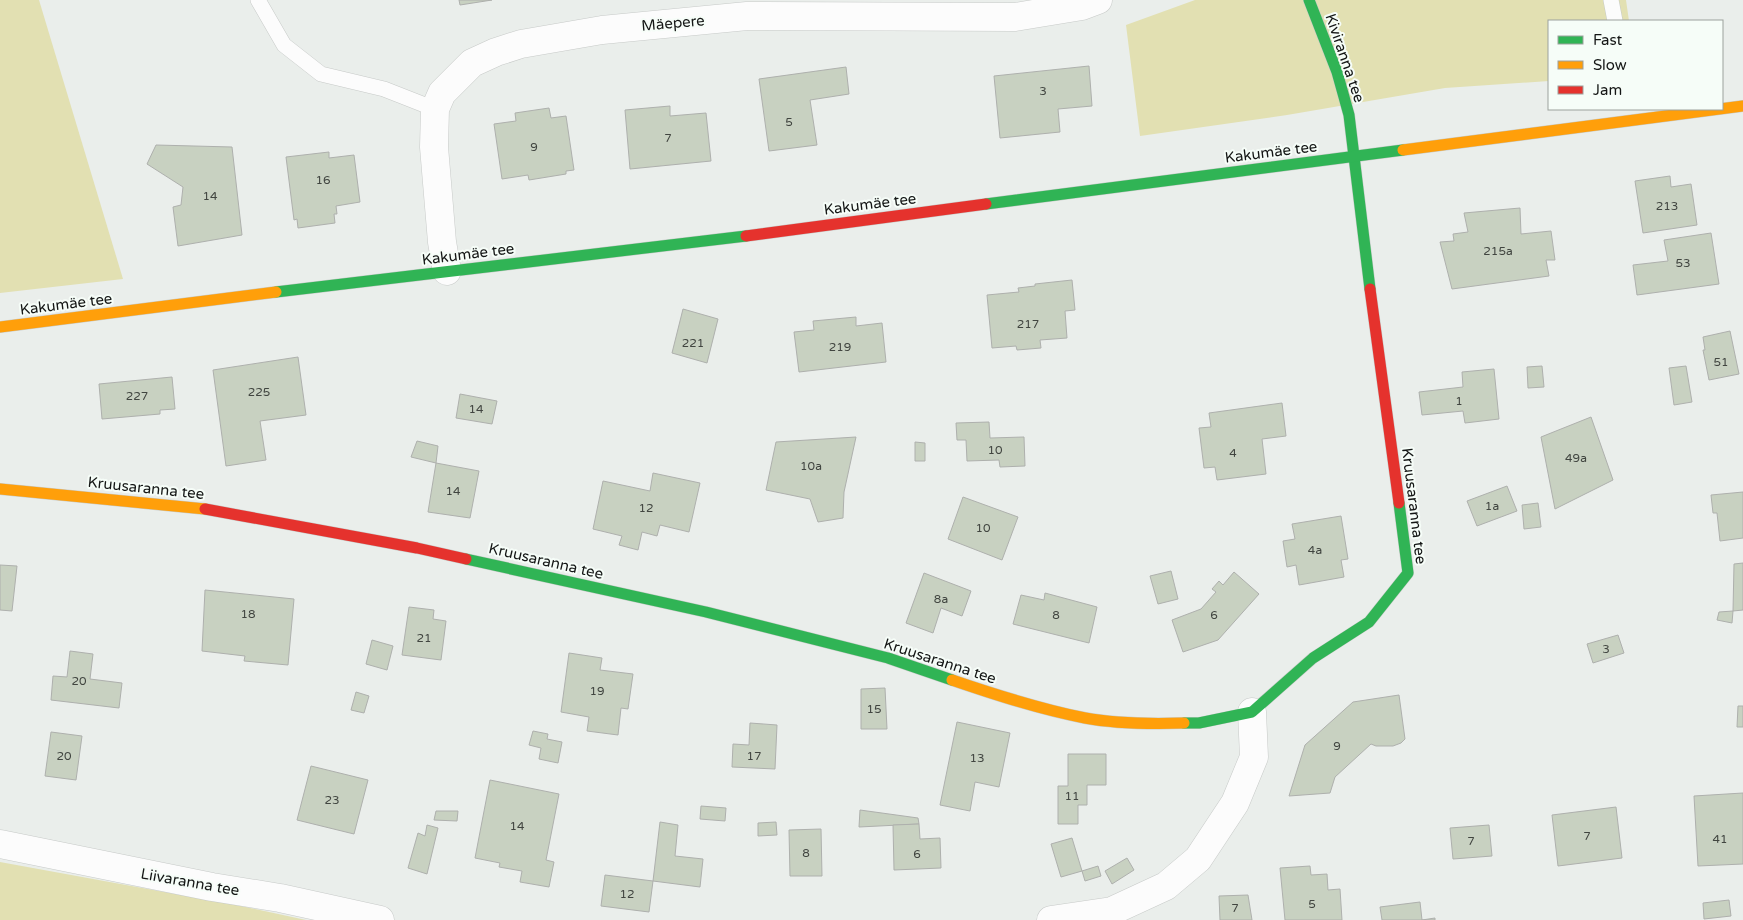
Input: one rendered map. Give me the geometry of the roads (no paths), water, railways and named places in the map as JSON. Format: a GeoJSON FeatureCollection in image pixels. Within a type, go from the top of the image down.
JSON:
{"type":"FeatureCollection","features":[{"type":"Feature","properties":{"kind":"street","name":"Mäepere"},"geometry":{"type":"LineString","coordinates":[[447,271],[442,242],[434,147],[435,109],[442,93],[472,64],[496,52],[521,44],[602,30],[747,16],[1015,17],[1082,6],[1098,0]]}},
{"type":"Feature","properties":{"kind":"street","name":"Kiviranna tee"},"geometry":{"type":"LineString","coordinates":[[1309,0],[1337,72],[1349,115],[1356,156]]}},
{"type":"Feature","properties":{"kind":"street","name":"Kakumäe tee"},"geometry":{"type":"LineString","coordinates":[[1723,108],[1743,106]]}},
{"type":"Feature","properties":{"kind":"street","name":"Kakumäe tee"},"geometry":{"type":"LineString","coordinates":[[0,327],[447,271],[636,250],[1356,156],[1631,115],[1693,110]]}},
{"type":"Feature","properties":{"kind":"street","name":"Kruusaranna tee"},"geometry":{"type":"LineString","coordinates":[[0,489],[201,508],[417,548],[706,612],[878,656],[1012,701],[1086,718],[1148,724],[1199,723],[1252,712],[1313,658],[1369,622],[1408,573],[1368,272],[1356,156]]}},
{"type":"Feature","properties":{"kind":"street"},"geometry":{"type":"LineString","coordinates":[[1051,920],[1112,911],[1166,886],[1198,859],[1235,803],[1254,756],[1252,712]]}},
{"type":"Feature","properties":{"kind":"street","name":"Liivaranna tee"},"geometry":{"type":"LineString","coordinates":[[0,844],[212,887],[280,898],[380,920]]}},
{"type":"Feature","properties":{"kind":"lane"},"geometry":{"type":"LineString","coordinates":[[258,0],[284,45],[321,74],[384,89],[435,109]]}},
{"type":"Feature","properties":{"kind":"lane"},"geometry":{"type":"LineString","coordinates":[[1611,0],[1615,20]]}}]}
